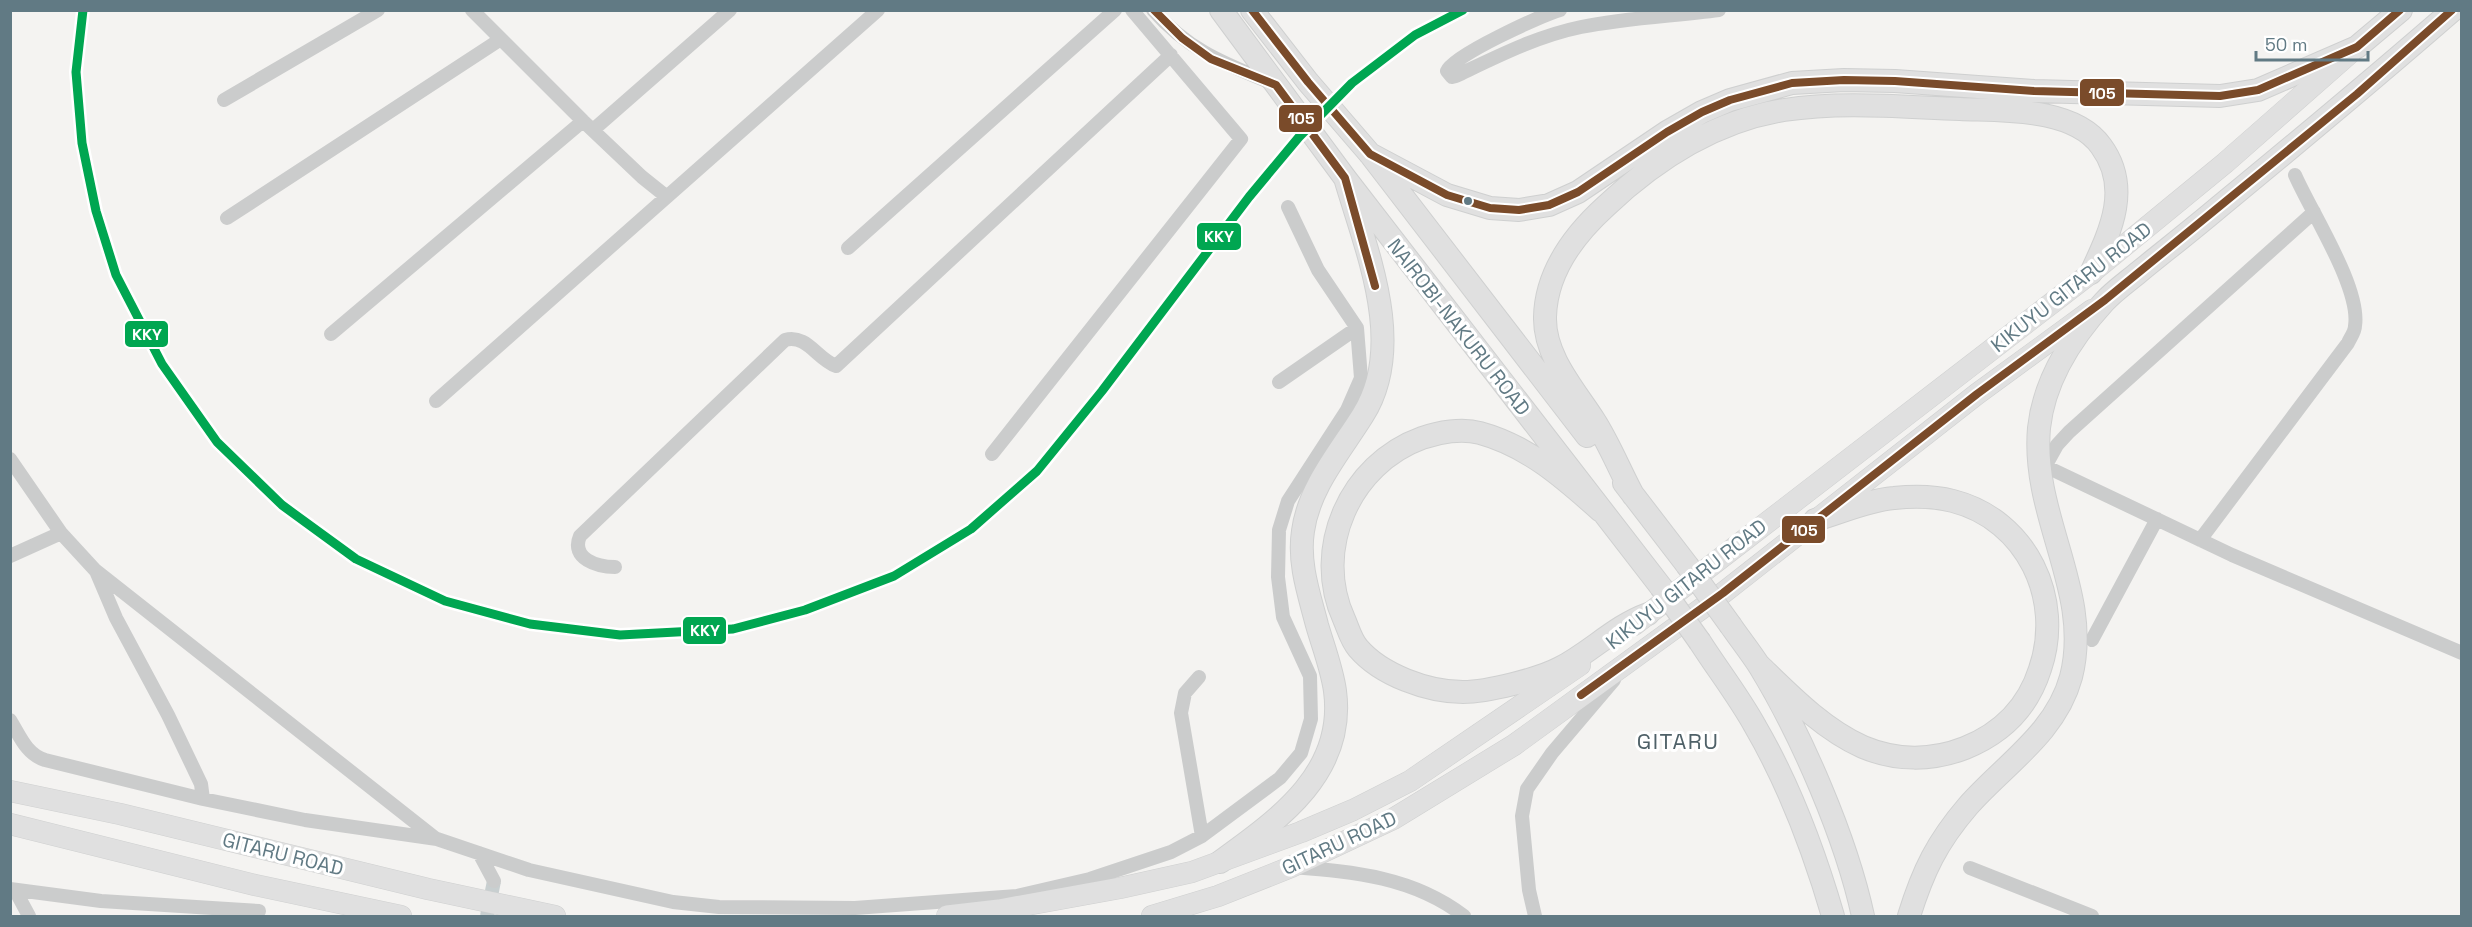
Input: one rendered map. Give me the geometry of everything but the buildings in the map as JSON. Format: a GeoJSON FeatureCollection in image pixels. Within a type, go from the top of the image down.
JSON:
{"type":"FeatureCollection","features":[{"type":"Feature","properties":{"kind":"highway","name":"NAIROBI-NAKURU ROAD"},"geometry":{"type":"LineString","coordinates":[[1221,10],[1345,178],[1662,587],[1700,642],[1755,725],[1773,760],[1796,808],[1833,916]]}},
{"type":"Feature","properties":{"kind":"highway","name":"NAIROBI-NAKURU ROAD"},"geometry":{"type":"LineString","coordinates":[[1252,10],[1353,137],[1370,154],[1687,565],[1760,666]]}},
{"type":"Feature","properties":{"kind":"highway"},"geometry":{"type":"LineString","coordinates":[[1370,154],[1447,195],[1490,208],[1520,210],[1549,205],[1578,192],[1658,138],[1702,112],[1738,98],[1792,83],[1895,81],[2034,91],[2184,97],[2220,96],[2258,90],[2357,47],[2401,10]]}},
{"type":"Feature","properties":{"kind":"highway"},"geometry":{"type":"LineString","coordinates":[[1909,916],[1922,874],[1949,830],[1971,803],[2044,729],[2062,701],[2071,678],[2077,635],[2073,600],[2045,505],[2038,442],[2040,418],[2055,372],[2105,300],[2357,94],[2453,10]]}},
{"type":"Feature","properties":{"kind":"highway"},"geometry":{"type":"LineString","coordinates":[[1633,495],[1594,420],[1572,390],[1551,349],[1546,325],[1547,300],[1552,280],[1565,252],[1595,215],[1644,173],[1692,140],[1764,114],[1824,106],[2017,111],[2061,120],[2087,132],[2100,144],[2116,177],[2116,210],[2110,232],[2091,273]]}},
{"type":"Feature","properties":{"kind":"highway"},"geometry":{"type":"LineString","coordinates":[[1220,862],[1269,827],[1298,800],[1321,764],[1334,723],[1336,706],[1334,689],[1303,570],[1302,533],[1317,487],[1365,412],[1377,382],[1383,354],[1384,334],[1370,264],[1345,178]]}},
{"type":"Feature","properties":{"kind":"highway"},"geometry":{"type":"LineString","coordinates":[[1601,511],[1538,459],[1507,442],[1478,432],[1451,432],[1406,444],[1386,457],[1369,473],[1344,509],[1336,532],[1333,558],[1333,580],[1337,604],[1357,647],[1387,671],[1429,688],[1464,693],[1513,684],[1559,669],[1622,626],[1648,614]]}},
{"type":"Feature","properties":{"kind":"highway"},"geometry":{"type":"LineString","coordinates":[[1760,666],[1822,723],[1846,738],[1874,750],[1907,758],[1930,758],[1956,752],[1990,735],[2020,710],[2030,695],[2038,675],[2045,655],[2048,629],[2048,608],[2039,574],[2005,529],[1988,517],[1953,501],[1909,497],[1891,498],[1815,520]]}},
{"type":"Feature","properties":{"kind":"highway"},"geometry":{"type":"LineString","coordinates":[[1760,666],[1817,782],[1841,843],[1863,916]]}},
{"type":"Feature","properties":{"kind":"main road","name":"KIKUYU GITARU ROAD"},"geometry":{"type":"LineString","coordinates":[[1220,862],[1332,819],[1410,782],[1535,698],[1648,614],[2091,273],[2174,206],[2357,47]]}},
{"type":"Feature","properties":{"kind":"main road","name":"GITARU ROAD"},"geometry":{"type":"LineString","coordinates":[[1152,916],[1218,896],[1291,867],[1393,819],[1514,745],[1723,593],[1977,394],[2105,300]]}},
{"type":"Feature","properties":{"kind":"main road","name":"GITARU ROAD"},"geometry":{"type":"LineString","coordinates":[[10,791],[120,814],[428,889],[555,916]]}},
{"type":"Feature","properties":{"kind":"main road","name":"GITARU ROAD"},"geometry":{"type":"LineString","coordinates":[[10,824],[255,885],[401,916]]}},
{"type":"Feature","properties":{"kind":"main road"},"geometry":{"type":"LineString","coordinates":[[947,916],[999,910],[1120,888],[1192,872],[1220,862]]}},
{"type":"Feature","properties":{"kind":"street"},"geometry":{"type":"LineString","coordinates":[[224,100],[378,10]]}},
{"type":"Feature","properties":{"kind":"street"},"geometry":{"type":"LineString","coordinates":[[472,10],[588,125],[667,197]]}},
{"type":"Feature","properties":{"kind":"street"},"geometry":{"type":"LineString","coordinates":[[331,334],[730,10]]}},
{"type":"Feature","properties":{"kind":"street"},"geometry":{"type":"LineString","coordinates":[[436,401],[878,10]]}},
{"type":"Feature","properties":{"kind":"street"},"geometry":{"type":"LineString","coordinates":[[848,248],[1115,10]]}},
{"type":"Feature","properties":{"kind":"street"},"geometry":{"type":"LineString","coordinates":[[992,454],[1241,139],[1132,10]]}},
{"type":"Feature","properties":{"kind":"street"},"geometry":{"type":"LineString","coordinates":[[1153,10],[1182,38],[1211,58],[1282,93]]}},
{"type":"Feature","properties":{"kind":"street"},"geometry":{"type":"LineString","coordinates":[[1560,10],[1543,15],[1450,64],[1447,71],[1456,76],[1520,47],[1582,27],[1719,10]]}},
{"type":"Feature","properties":{"kind":"street"},"geometry":{"type":"LineString","coordinates":[[227,218],[501,39]]}},
{"type":"Feature","properties":{"kind":"street"},"geometry":{"type":"LineString","coordinates":[[615,567],[603,567],[590,562],[579,553],[577,546],[580,536],[785,340],[800,339],[824,360],[836,366],[1171,55]]}},
{"type":"Feature","properties":{"kind":"street"},"geometry":{"type":"LineString","coordinates":[[2200,540],[2348,343],[2355,328],[2352,300],[2341,266],[2295,175]]}},
{"type":"Feature","properties":{"kind":"street"},"geometry":{"type":"LineString","coordinates":[[10,720],[34,757],[203,799],[305,820],[436,839],[529,870],[673,902],[743,908],[855,908],[1017,896],[1090,879],[1171,852],[1202,836],[1280,778],[1301,753],[1311,718],[1310,676],[1284,617],[1278,578],[1279,530],[1288,501],[1347,410],[1361,378],[1357,328],[1318,270],[1288,207]]}},
{"type":"Feature","properties":{"kind":"street"},"geometry":{"type":"LineString","coordinates":[[2314,212],[2069,432],[2048,457],[2049,468],[2200,540],[2462,653]]}},
{"type":"Feature","properties":{"kind":"street"},"geometry":{"type":"LineString","coordinates":[[1280,382],[1357,328]]}},
{"type":"Feature","properties":{"kind":"street"},"geometry":{"type":"LineString","coordinates":[[10,459],[61,532],[95,570],[436,839]]}},
{"type":"Feature","properties":{"kind":"street"},"geometry":{"type":"LineString","coordinates":[[2092,640],[2157,519]]}},
{"type":"Feature","properties":{"kind":"street"},"geometry":{"type":"LineString","coordinates":[[10,556],[61,532]]}},
{"type":"Feature","properties":{"kind":"street"},"geometry":{"type":"LineString","coordinates":[[95,570],[116,618],[168,715],[201,784],[203,799]]}},
{"type":"Feature","properties":{"kind":"street"},"geometry":{"type":"LineString","coordinates":[[1535,916],[1529,890],[1522,816],[1527,789],[1552,753],[1632,657]]}},
{"type":"Feature","properties":{"kind":"street"},"geometry":{"type":"LineString","coordinates":[[1199,677],[1185,693],[1181,713],[1202,836]]}},
{"type":"Feature","properties":{"kind":"street"},"geometry":{"type":"LineString","coordinates":[[479,853],[494,880]]}},
{"type":"Feature","properties":{"kind":"street"},"geometry":{"type":"LineString","coordinates":[[1291,867],[1360,873],[1395,882],[1428,894],[1464,916]]}},
{"type":"Feature","properties":{"kind":"street"},"geometry":{"type":"LineString","coordinates":[[1970,868],[2092,916]]}},
{"type":"Feature","properties":{"kind":"street"},"geometry":{"type":"LineString","coordinates":[[13,889],[101,901],[259,914],[255,885]]}},
{"type":"Feature","properties":{"kind":"street"},"geometry":{"type":"LineString","coordinates":[[13,889],[29,916]]}},
{"type":"Feature","properties":{"kind":"tunnel"},"geometry":{"type":"LineString","coordinates":[[487,916],[494,881]]}},
{"type":"Feature","properties":{"kind":"transit line","name":"KKY"},"geometry":{"type":"LineString","coordinates":[[83,10],[76,72],[82,143],[96,211],[116,275],[162,364],[217,442],[282,505],[356,559],[445,601],[530,624],[620,635],[733,629],[805,610],[894,576],[971,529],[1037,471],[1102,391],[1249,197],[1299,137],[1352,83],[1415,35],[1463,10]]}},
{"type":"Feature","properties":{"kind":"transit line","name":"105"},"geometry":{"type":"LineString","coordinates":[[1154,10],[1182,38],[1211,59],[1276,85],[1345,178],[1375,286]]}},
{"type":"Feature","properties":{"kind":"transit line","name":"105"},"geometry":{"type":"LineString","coordinates":[[1252,10],[1308,82],[1370,154],[1447,195],[1490,208],[1519,210],[1549,205],[1578,192],[1667,132],[1702,112],[1730,100],[1792,83],[1844,80],[1895,81],[2034,91],[2220,96],[2258,90],[2357,47],[2400,10]]}},
{"type":"Feature","properties":{"kind":"transit line","name":"105"},"geometry":{"type":"LineString","coordinates":[[1581,695],[1723,593],[1977,394],[2105,300],[2357,94],[2452,10]]}},
{"type":"Feature","properties":{"kind":"district","name":"GITARU"},"geometry":{"type":"Point","coordinates":[1678,741]}}]}
